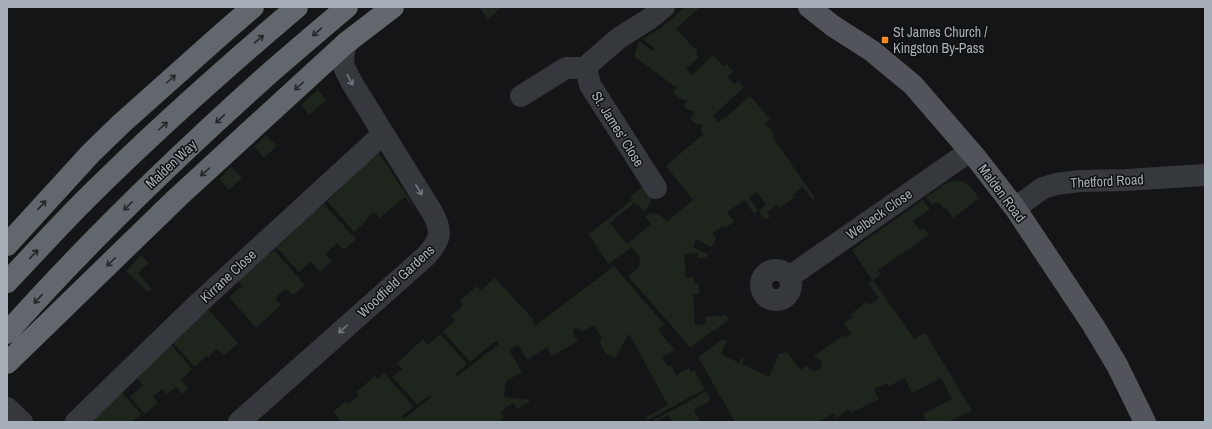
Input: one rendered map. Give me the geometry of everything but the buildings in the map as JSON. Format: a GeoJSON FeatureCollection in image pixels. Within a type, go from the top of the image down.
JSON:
{"type":"FeatureCollection","features":[{"type":"Feature","properties":{"kind":"highway"},"geometry":{"type":"LineString","coordinates":[[7,245],[96,148],[122,123],[253,7]]}},
{"type":"Feature","properties":{"kind":"highway"},"geometry":{"type":"LineString","coordinates":[[7,282],[83,202],[134,152],[239,56],[297,7]]}},
{"type":"Feature","properties":{"kind":"highway","name":"Malden Way"},"geometry":{"type":"LineString","coordinates":[[7,333],[103,231],[156,178],[263,79],[347,7]]}},
{"type":"Feature","properties":{"kind":"highway"},"geometry":{"type":"LineString","coordinates":[[7,363],[178,197],[346,43],[393,7]]}},
{"type":"Feature","properties":{"kind":"main road","name":"Malden Road"},"geometry":{"type":"LineString","coordinates":[[809,7],[833,26],[872,51],[913,85],[970,152],[1015,208],[1093,325],[1117,365],[1145,422]]}},
{"type":"Feature","properties":{"kind":"street"},"geometry":{"type":"LineString","coordinates":[[521,96],[566,68],[586,68],[618,38],[650,19],[664,7]]}},
{"type":"Feature","properties":{"kind":"street","name":"Woodfield Gardens"},"geometry":{"type":"LineString","coordinates":[[239,422],[421,260],[436,245],[440,232],[437,221],[352,83],[344,67],[343,57],[346,43]]}},
{"type":"Feature","properties":{"kind":"street","name":"St. James' Close"},"geometry":{"type":"LineString","coordinates":[[586,68],[590,85],[656,188]]}},
{"type":"Feature","properties":{"kind":"street","name":"Kirrane Close"},"geometry":{"type":"LineString","coordinates":[[76,422],[200,302],[383,134]]}},
{"type":"Feature","properties":{"kind":"street","name":"Welbeck Close"},"geometry":{"type":"LineString","coordinates":[[789,277],[970,152]]}},
{"type":"Feature","properties":{"kind":"street","name":"Thetford Road"},"geometry":{"type":"LineString","coordinates":[[1015,208],[1043,188],[1056,184],[1080,181],[1126,180],[1205,175]]}},
{"type":"Feature","properties":{"kind":"street"},"geometry":{"type":"LineString","coordinates":[[7,408],[22,422]]}},
{"type":"Feature","properties":{"kind":"shaded area"},"geometry":{"type":"Polygon","coordinates":[[[479,7],[502,7],[488,19],[479,7]]]}},
{"type":"Feature","properties":{"kind":"shaded area"},"geometry":{"type":"Polygon","coordinates":[[[685,7],[700,7],[676,29],[698,52],[696,54],[699,57],[686,69],[692,75],[713,55],[724,66],[727,64],[733,71],[727,77],[734,84],[738,81],[744,87],[713,116],[718,122],[723,117],[725,118],[750,96],[770,119],[765,123],[774,134],[772,136],[815,198],[813,200],[803,187],[793,194],[795,197],[779,208],[777,205],[767,212],[770,217],[765,220],[759,211],[754,214],[745,200],[727,212],[734,222],[725,228],[723,226],[713,233],[716,238],[712,247],[696,239],[693,247],[708,254],[707,257],[698,258],[698,253],[684,254],[686,278],[694,277],[695,284],[699,284],[699,294],[693,294],[695,325],[706,324],[705,317],[726,315],[729,320],[690,347],[628,276],[639,267],[640,257],[632,247],[608,264],[589,234],[632,200],[630,197],[644,185],[652,199],[647,208],[644,211],[634,203],[610,223],[627,244],[651,224],[645,216],[654,213],[662,216],[667,221],[693,200],[666,166],[703,134],[700,129],[703,126],[694,123],[691,119],[693,117],[691,116],[695,112],[684,108],[684,105],[688,101],[679,98],[673,93],[677,88],[634,56],[639,41],[653,51],[655,49],[642,39],[661,28],[685,7]],[[757,192],[749,197],[758,211],[766,205],[757,192]]]}},
{"type":"Feature","properties":{"kind":"shaded area"},"geometry":{"type":"Polygon","coordinates":[[[318,90],[326,100],[309,115],[301,105],[318,90]]]}},
{"type":"Feature","properties":{"kind":"shaded area"},"geometry":{"type":"Polygon","coordinates":[[[266,135],[277,146],[264,158],[254,147],[266,135]]]}},
{"type":"Feature","properties":{"kind":"shaded area"},"geometry":{"type":"Polygon","coordinates":[[[379,153],[420,216],[405,197],[380,218],[374,212],[354,232],[327,201],[340,190],[338,188],[379,153]]]}},
{"type":"Feature","properties":{"kind":"shaded area"},"geometry":{"type":"Polygon","coordinates":[[[231,167],[242,178],[229,190],[219,179],[231,167]]]}},
{"type":"Feature","properties":{"kind":"shaded area"},"geometry":{"type":"Polygon","coordinates":[[[954,181],[966,183],[979,198],[953,218],[946,208],[944,209],[940,203],[938,204],[936,202],[932,205],[926,197],[945,184],[954,181]]]}},
{"type":"Feature","properties":{"kind":"shaded area"},"geometry":{"type":"Polygon","coordinates":[[[923,200],[930,209],[913,221],[920,231],[924,228],[929,235],[878,270],[881,274],[873,280],[914,339],[925,333],[972,410],[948,422],[927,422],[923,414],[952,399],[941,378],[912,393],[905,378],[889,386],[887,383],[874,389],[879,399],[851,413],[849,409],[836,418],[834,413],[820,422],[735,422],[698,357],[723,339],[727,341],[721,354],[739,363],[742,357],[744,358],[742,364],[769,377],[779,354],[787,352],[800,370],[807,365],[811,370],[816,371],[821,368],[822,363],[814,356],[844,335],[845,337],[851,334],[844,323],[853,317],[851,314],[866,302],[869,305],[879,298],[868,283],[872,280],[852,250],[923,200]]]}},
{"type":"Feature","properties":{"kind":"shaded area"},"geometry":{"type":"Polygon","coordinates":[[[324,204],[356,239],[344,250],[337,243],[325,254],[331,261],[320,272],[311,262],[299,272],[276,247],[288,237],[287,234],[324,204]]]}},
{"type":"Feature","properties":{"kind":"shaded area"},"geometry":{"type":"Polygon","coordinates":[[[274,250],[305,285],[293,295],[286,289],[275,298],[281,305],[256,328],[229,297],[242,286],[237,280],[274,250]]]}},
{"type":"Feature","properties":{"kind":"shaded area"},"geometry":{"type":"Polygon","coordinates":[[[141,255],[149,263],[138,273],[152,289],[149,293],[126,271],[141,255]]]}},
{"type":"Feature","properties":{"kind":"shaded area"},"geometry":{"type":"Polygon","coordinates":[[[614,266],[674,336],[664,325],[658,330],[675,350],[662,357],[668,366],[671,365],[676,375],[689,368],[691,372],[694,370],[705,389],[648,420],[646,417],[668,405],[629,334],[616,356],[617,359],[606,354],[599,341],[602,339],[594,325],[582,332],[577,328],[573,329],[573,333],[578,341],[552,356],[547,347],[527,360],[518,345],[509,350],[522,372],[506,381],[504,397],[529,400],[529,402],[517,409],[514,403],[505,408],[501,412],[504,417],[501,419],[503,422],[342,422],[333,412],[346,401],[349,404],[358,396],[356,392],[375,376],[378,379],[384,373],[414,407],[402,416],[404,419],[431,397],[430,395],[417,404],[392,377],[402,369],[397,363],[423,339],[428,345],[440,334],[467,364],[455,374],[457,376],[499,344],[496,341],[470,362],[443,331],[455,321],[451,316],[463,306],[459,301],[477,286],[481,290],[495,278],[534,320],[535,326],[614,266]]]}},
{"type":"Feature","properties":{"kind":"shaded area"},"geometry":{"type":"Polygon","coordinates":[[[207,308],[238,343],[224,356],[217,349],[195,367],[173,343],[207,308]]]}},
{"type":"Feature","properties":{"kind":"shaded area"},"geometry":{"type":"Polygon","coordinates":[[[171,345],[192,369],[181,380],[188,388],[182,394],[176,387],[167,394],[162,389],[153,396],[158,403],[145,414],[130,397],[143,385],[135,376],[171,345]]]}},
{"type":"Feature","properties":{"kind":"shaded area"},"geometry":{"type":"Polygon","coordinates":[[[120,390],[141,414],[132,422],[87,422],[120,390]]]}},
{"type":"Feature","properties":{"kind":"shaded area"},"geometry":{"type":"Polygon","coordinates":[[[706,392],[710,398],[708,402],[694,410],[700,422],[672,422],[668,415],[655,422],[650,422],[706,392]]]}},
{"type":"Feature","properties":{"kind":"place","name":"St James Church / Kingston By-Pass"},"geometry":{"type":"Point","coordinates":[885,40]}}]}
